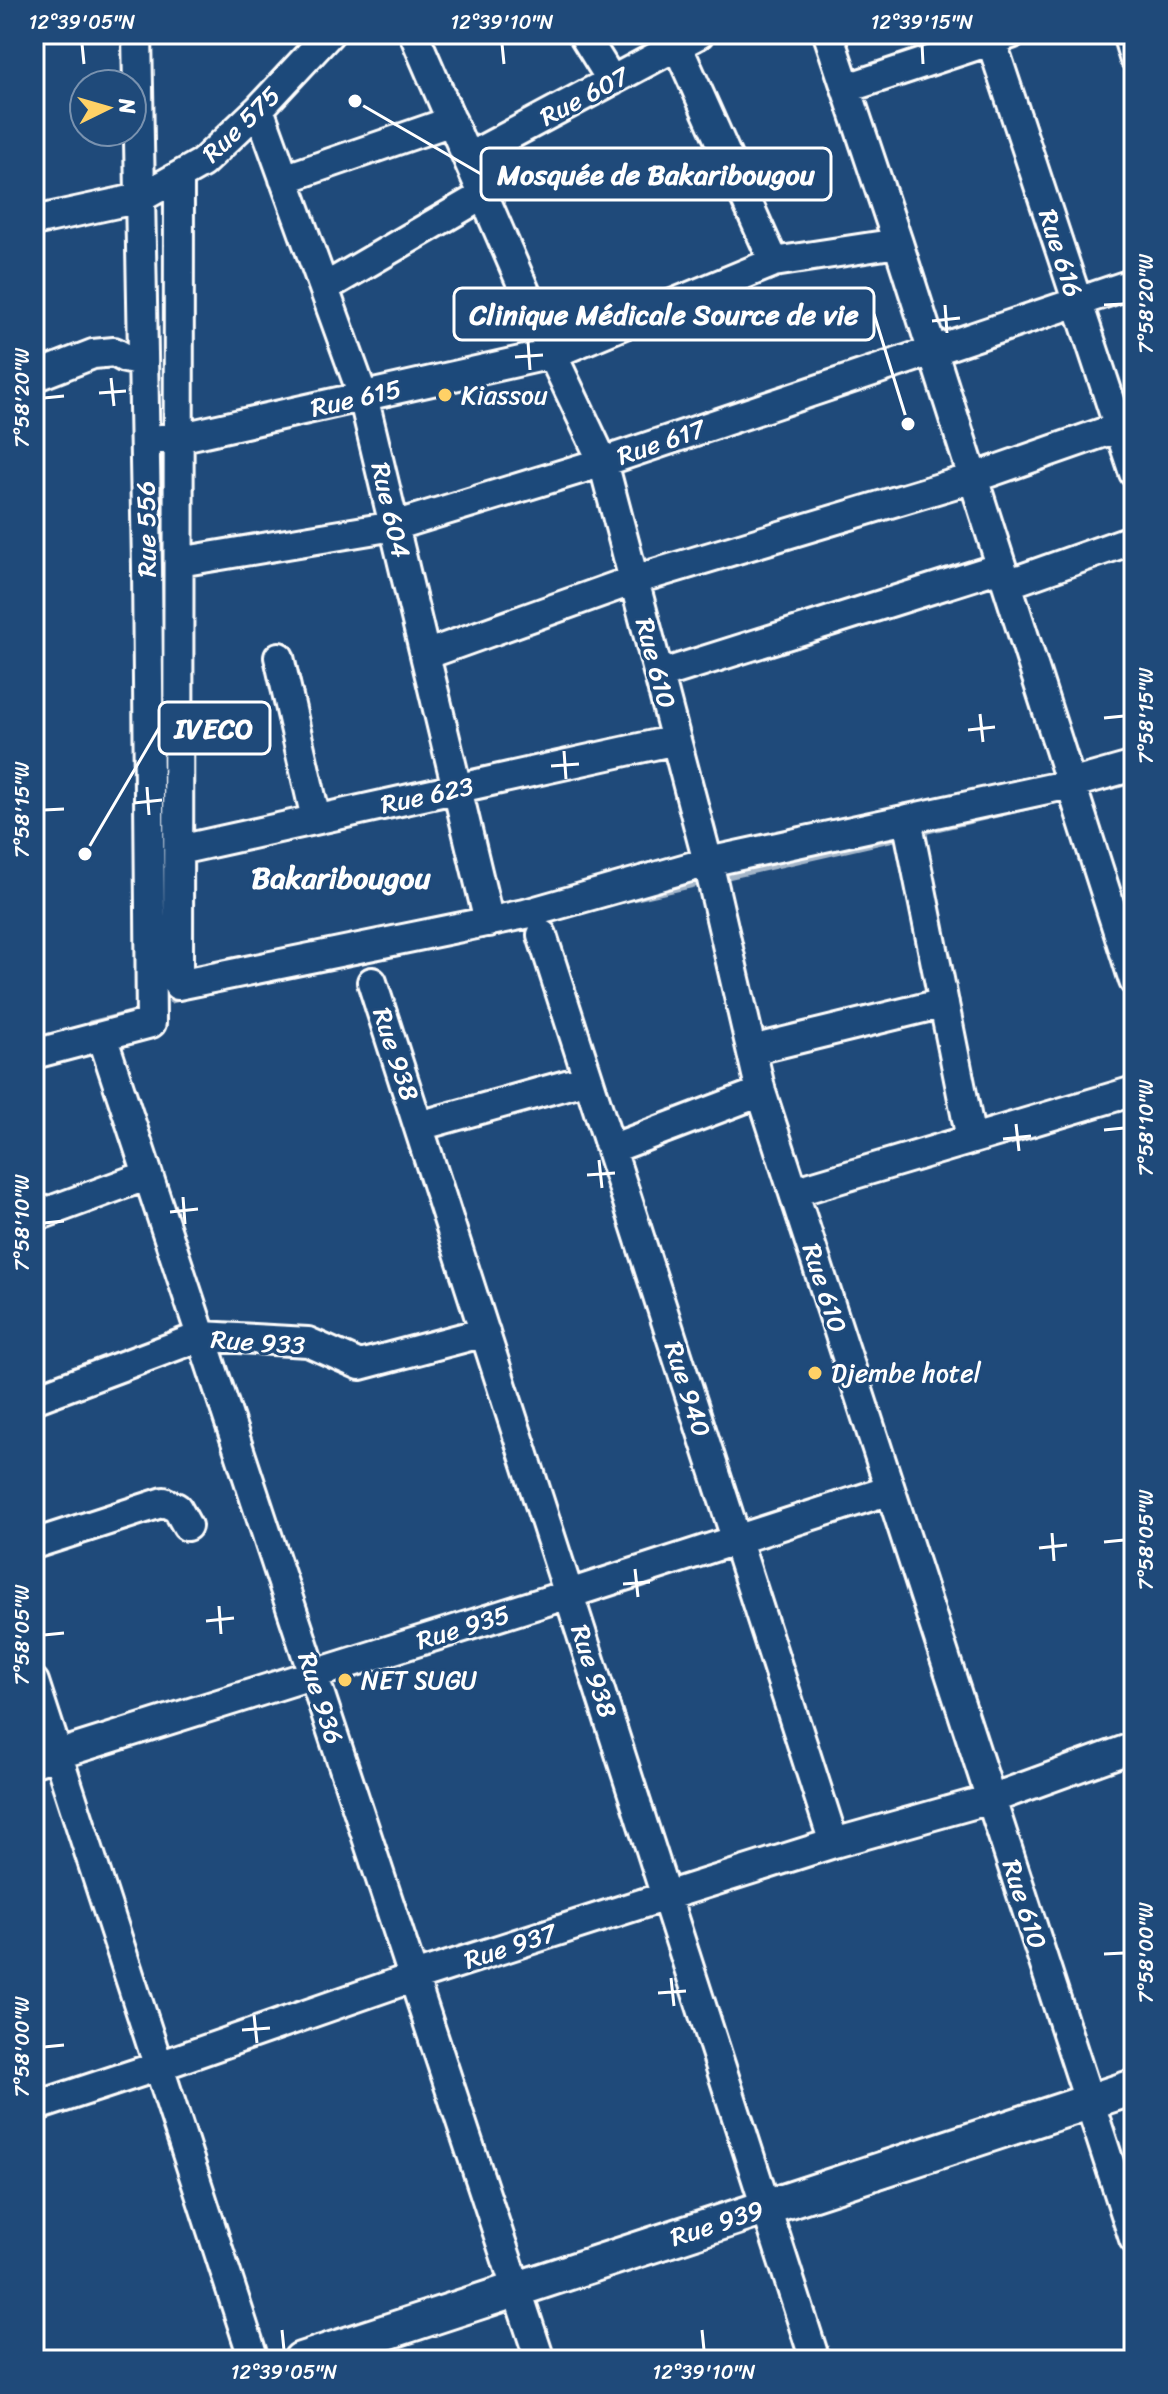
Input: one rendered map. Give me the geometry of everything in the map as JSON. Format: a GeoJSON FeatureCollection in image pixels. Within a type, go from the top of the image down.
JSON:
{"type":"FeatureCollection","features":[{"type":"Feature","properties":{"kind":"main road","name":"Rue 939"},"geometry":{"type":"LineString","coordinates":[[301,2360],[1134,2087]]}},
{"type":"Feature","properties":{"kind":"street","name":"Rue 556"},"geometry":{"type":"LineString","coordinates":[[102,1036],[151,1023],[150,871],[159,439],[143,362],[156,189],[137,34]]}},
{"type":"Feature","properties":{"kind":"street","name":"Rue 575"},"geometry":{"type":"LineString","coordinates":[[156,189],[202,163],[259,109],[329,34]]}},
{"type":"Feature","properties":{"kind":"street","name":"Rue 610"},"geometry":{"type":"LineString","coordinates":[[414,34],[552,354],[603,462],[708,862],[761,1092],[1134,2239]]}},
{"type":"Feature","properties":{"kind":"street"},"geometry":{"type":"LineString","coordinates":[[583,34],[612,81]]}},
{"type":"Feature","properties":{"kind":"street"},"geometry":{"type":"LineString","coordinates":[[828,34],[933,351],[1134,981]]}},
{"type":"Feature","properties":{"kind":"street"},"geometry":{"type":"LineString","coordinates":[[1127,34],[1134,57]]}},
{"type":"Feature","properties":{"kind":"street"},"geometry":{"type":"LineString","coordinates":[[847,88],[997,36]]}},
{"type":"Feature","properties":{"kind":"street","name":"Rue 616"},"geometry":{"type":"LineString","coordinates":[[997,36],[1077,302],[1134,473]]}},
{"type":"Feature","properties":{"kind":"street"},"geometry":{"type":"LineString","coordinates":[[683,38],[774,262]]}},
{"type":"Feature","properties":{"kind":"street","name":"Rue 607"},"geometry":{"type":"LineString","coordinates":[[469,157],[612,81],[683,38]]}},
{"type":"Feature","properties":{"kind":"street","name":"Rue 604"},"geometry":{"type":"LineString","coordinates":[[259,109],[363,396],[489,922]]}},
{"type":"Feature","properties":{"kind":"street"},"geometry":{"type":"LineString","coordinates":[[284,179],[452,121]]}},
{"type":"Feature","properties":{"kind":"street"},"geometry":{"type":"LineString","coordinates":[[34,221],[156,189],[159,439],[179,562],[178,985],[525,914],[708,862],[1070,784],[1134,766]]}},
{"type":"Feature","properties":{"kind":"street"},"geometry":{"type":"LineString","coordinates":[[324,288],[485,194]]}},
{"type":"Feature","properties":{"kind":"street","name":"Rue 615"},"geometry":{"type":"LineString","coordinates":[[159,439],[552,354],[774,262],[898,243]]}},
{"type":"Feature","properties":{"kind":"street","name":"Rue 617"},"geometry":{"type":"LineString","coordinates":[[179,562],[394,526],[603,462],[1134,283]]}},
{"type":"Feature","properties":{"kind":"street"},"geometry":{"type":"LineString","coordinates":[[34,377],[93,354],[114,352],[143,362]]}},
{"type":"Feature","properties":{"kind":"street"},"geometry":{"type":"LineString","coordinates":[[425,655],[634,580],[973,478],[1119,427]]}},
{"type":"Feature","properties":{"kind":"street"},"geometry":{"type":"LineString","coordinates":[[659,675],[1134,539]]}},
{"type":"Feature","properties":{"kind":"street"},"geometry":{"type":"LineString","coordinates":[[279,657],[316,819]]}},
{"type":"Feature","properties":{"kind":"street","name":"Rue 623"},"geometry":{"type":"LineString","coordinates":[[150,871],[316,819],[676,740]]}},
{"type":"Feature","properties":{"kind":"street"},"geometry":{"type":"LineString","coordinates":[[907,819],[971,1139]]}},
{"type":"Feature","properties":{"kind":"street","name":"Rue 940"},"geometry":{"type":"LineString","coordinates":[[542,935],[834,1843]]}},
{"type":"Feature","properties":{"kind":"street","name":"Rue 938"},"geometry":{"type":"LineString","coordinates":[[372,982],[815,2360]]}},
{"type":"Feature","properties":{"kind":"street"},"geometry":{"type":"LineString","coordinates":[[752,1050],[944,1003]]}},
{"type":"Feature","properties":{"kind":"street"},"geometry":{"type":"LineString","coordinates":[[34,1054],[102,1036]]}},
{"type":"Feature","properties":{"kind":"street","name":"Rue 936"},"geometry":{"type":"LineString","coordinates":[[102,1036],[540,2360]]}},
{"type":"Feature","properties":{"kind":"street"},"geometry":{"type":"LineString","coordinates":[[419,1126],[588,1079]]}},
{"type":"Feature","properties":{"kind":"street"},"geometry":{"type":"LineString","coordinates":[[794,1192],[1134,1091]]}},
{"type":"Feature","properties":{"kind":"street"},"geometry":{"type":"LineString","coordinates":[[611,1149],[761,1092]]}},
{"type":"Feature","properties":{"kind":"street"},"geometry":{"type":"LineString","coordinates":[[34,1217],[148,1175]]}},
{"type":"Feature","properties":{"kind":"street","name":"Rue 933"},"geometry":{"type":"LineString","coordinates":[[34,1399],[202,1336],[308,1342],[360,1365],[485,1332]]}},
{"type":"Feature","properties":{"kind":"street","name":"Rue 935"},"geometry":{"type":"LineString","coordinates":[[46,1759],[890,1490]]}},
{"type":"Feature","properties":{"kind":"street"},"geometry":{"type":"LineString","coordinates":[[34,1544],[164,1502],[177,1508],[187,1526]]}},
{"type":"Feature","properties":{"kind":"street"},"geometry":{"type":"LineString","coordinates":[[34,1682],[46,1759],[159,2066],[254,2360]]}},
{"type":"Feature","properties":{"kind":"street","name":"Rue 937"},"geometry":{"type":"LineString","coordinates":[[34,2107],[414,1977],[834,1843],[991,1799],[1134,1747]]}},
{"type":"Feature","properties":{"kind":"waterway"},"geometry":{"type":"LineString","coordinates":[[1088,793],[1134,782]]}},
{"type":"Feature","properties":{"kind":"waterway"},"geometry":{"type":"LineString","coordinates":[[919,833],[1058,801]]}},
{"type":"Feature","properties":{"kind":"waterway"},"geometry":{"type":"LineString","coordinates":[[723,878],[903,837]]}},
{"type":"Feature","properties":{"kind":"waterway"},"geometry":{"type":"LineString","coordinates":[[619,902],[703,883]]}},
{"type":"Feature","properties":{"kind":"waterway"},"geometry":{"type":"LineString","coordinates":[[171,1001],[184,998]]}},
{"type":"Feature","properties":{"kind":"waterway"},"geometry":{"type":"LineString","coordinates":[[90,1023],[143,1010]]}},
{"type":"Feature","properties":{"kind":"place","name":"Mosquée de Bakaribougou"},"geometry":{"type":"Point","coordinates":[355,101]}},
{"type":"Feature","properties":{"kind":"place","name":"Kiassou"},"geometry":{"type":"Point","coordinates":[445,395]}},
{"type":"Feature","properties":{"kind":"place","name":"Clinique Médicale Source de vie"},"geometry":{"type":"Point","coordinates":[908,424]}},
{"type":"Feature","properties":{"kind":"place","name":"IVECO"},"geometry":{"type":"Point","coordinates":[85,854]}},
{"type":"Feature","properties":{"kind":"place","name":"Djembe hotel"},"geometry":{"type":"Point","coordinates":[815,1373]}},
{"type":"Feature","properties":{"kind":"place","name":"NET SUGU"},"geometry":{"type":"Point","coordinates":[345,1680]}},
{"type":"Feature","properties":{"kind":"district","name":"Bakaribougou"},"geometry":{"type":"Point","coordinates":[341,878]}}]}
